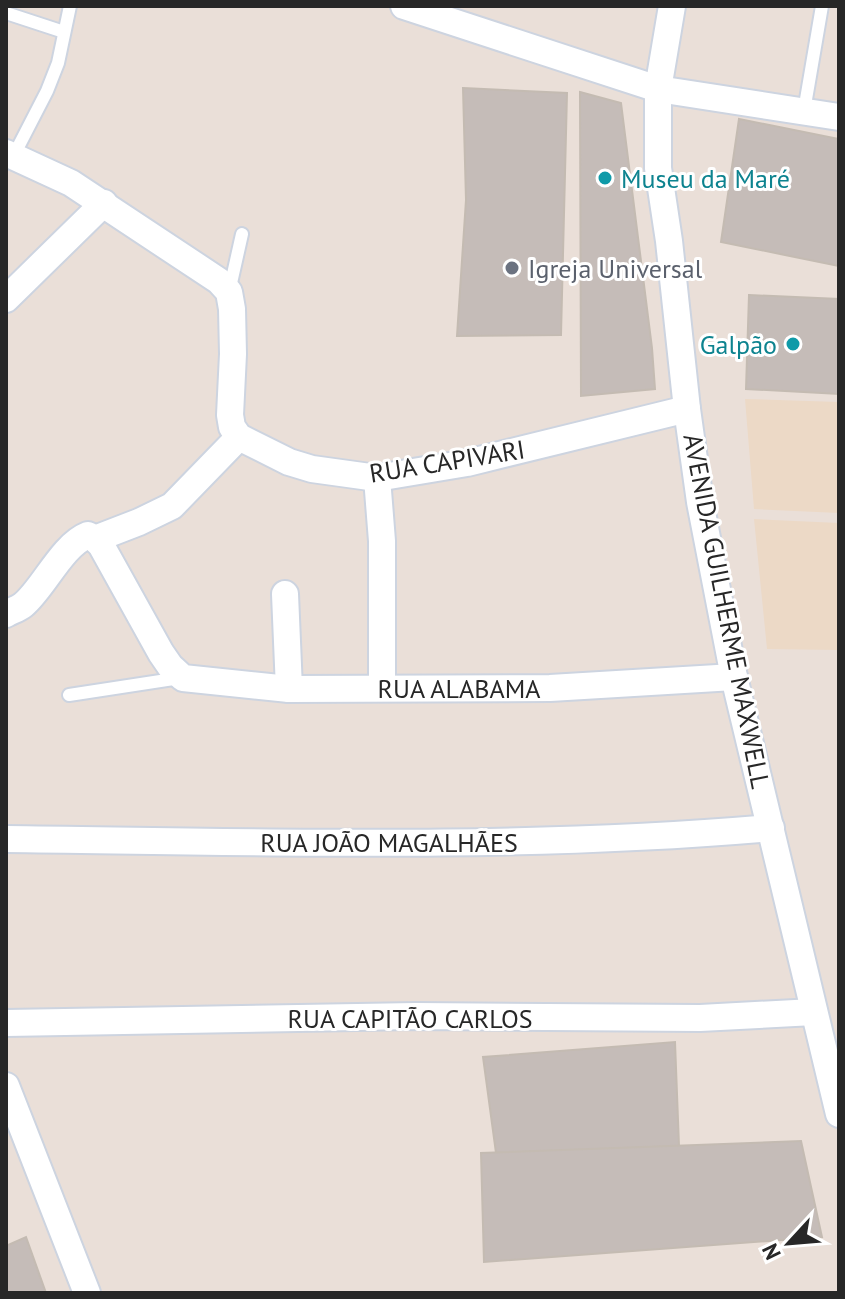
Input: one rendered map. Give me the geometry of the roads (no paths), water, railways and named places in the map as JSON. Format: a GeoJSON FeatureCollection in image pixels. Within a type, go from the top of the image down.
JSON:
{"type":"FeatureCollection","features":[{"type":"Feature","properties":{"kind":"street"},"geometry":{"type":"LineString","coordinates":[[404,6],[658,89],[839,117]]}},
{"type":"Feature","properties":{"kind":"street","name":"AVENIDA GUILHERME MAXWELL"},"geometry":{"type":"LineString","coordinates":[[672,6],[658,89],[658,168],[700,502],[734,677],[839,1114]]}},
{"type":"Feature","properties":{"kind":"street"},"geometry":{"type":"LineString","coordinates":[[9,155],[71,183],[104,203],[197,264],[229,292],[233,354],[230,415],[232,427],[239,437],[172,506],[95,539]]}},
{"type":"Feature","properties":{"kind":"street"},"geometry":{"type":"LineString","coordinates":[[6,299],[104,203]]}},
{"type":"Feature","properties":{"kind":"street","name":"RUA CAPIVARI"},"geometry":{"type":"LineString","coordinates":[[239,437],[289,462],[312,469],[377,478],[467,463],[687,409]]}},
{"type":"Feature","properties":{"kind":"street"},"geometry":{"type":"LineString","coordinates":[[377,478],[382,541],[382,688]]}},
{"type":"Feature","properties":{"kind":"street"},"geometry":{"type":"LineString","coordinates":[[6,614],[25,604],[54,566],[81,538],[88,535],[101,545],[170,666],[183,678]]}},
{"type":"Feature","properties":{"kind":"street"},"geometry":{"type":"LineString","coordinates":[[285,594],[289,689]]}},
{"type":"Feature","properties":{"kind":"street","name":"RUA ALABAMA"},"geometry":{"type":"LineString","coordinates":[[183,678],[289,689],[550,688],[734,677]]}},
{"type":"Feature","properties":{"kind":"street","name":"RUA JOÃO MAGALHÃES"},"geometry":{"type":"LineString","coordinates":[[6,839],[465,843],[685,835],[771,828]]}},
{"type":"Feature","properties":{"kind":"street","name":"RUA CAPITÃO CARLOS"},"geometry":{"type":"LineString","coordinates":[[6,1023],[416,1016],[700,1018],[814,1012]]}},
{"type":"Feature","properties":{"kind":"street"},"geometry":{"type":"LineString","coordinates":[[6,1086],[87,1293]]}},
{"type":"Feature","properties":{"kind":"lane"},"geometry":{"type":"LineString","coordinates":[[9,155],[47,91],[58,63],[70,6]]}},
{"type":"Feature","properties":{"kind":"lane"},"geometry":{"type":"LineString","coordinates":[[804,111],[822,6]]}},
{"type":"Feature","properties":{"kind":"lane"},"geometry":{"type":"LineString","coordinates":[[6,13],[64,32]]}},
{"type":"Feature","properties":{"kind":"lane"},"geometry":{"type":"LineString","coordinates":[[229,292],[242,234]]}},
{"type":"Feature","properties":{"kind":"lane"},"geometry":{"type":"LineString","coordinates":[[69,695],[183,678]]}},
{"type":"Feature","properties":{"kind":"place","name":"Museu da Maré"},"geometry":{"type":"Point","coordinates":[605,178]}},
{"type":"Feature","properties":{"kind":"place","name":"Igreja Universal"},"geometry":{"type":"Point","coordinates":[512,268]}},
{"type":"Feature","properties":{"kind":"place","name":"Galpão"},"geometry":{"type":"Point","coordinates":[793,344]}}]}
